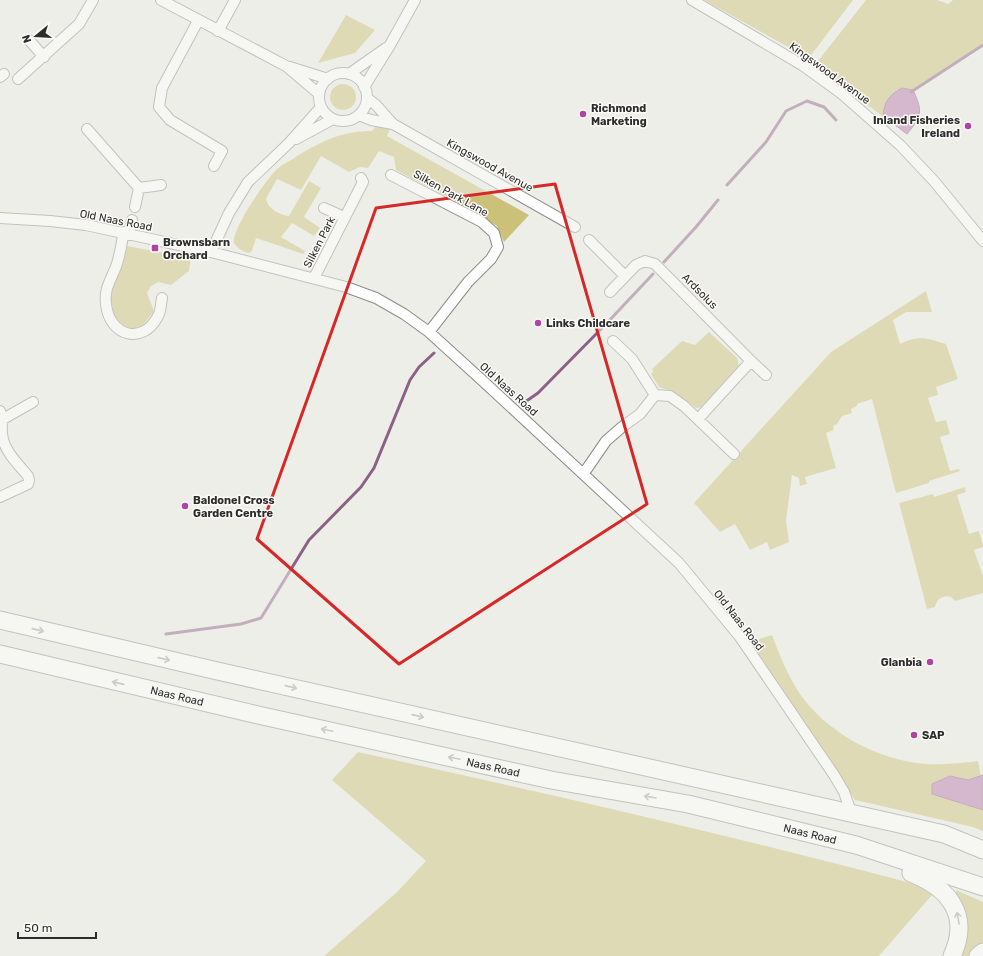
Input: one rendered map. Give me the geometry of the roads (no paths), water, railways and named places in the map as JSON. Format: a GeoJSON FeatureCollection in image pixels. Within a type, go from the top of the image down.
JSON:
{"type":"FeatureCollection","features":[{"type":"Feature","properties":{"kind":"highway"},"geometry":{"type":"LineString","coordinates":[[0,620],[213,670],[850,812],[983,844]]}},
{"type":"Feature","properties":{"kind":"highway","name":"Naas Road"},"geometry":{"type":"LineString","coordinates":[[4,656],[258,715],[551,780],[688,804],[856,845],[983,887]]}},
{"type":"Feature","properties":{"kind":"highway"},"geometry":{"type":"LineString","coordinates":[[688,804],[897,868],[925,878],[940,888],[951,899],[958,913],[959,926],[952,956]]}},
{"type":"Feature","properties":{"kind":"highway"},"geometry":{"type":"LineString","coordinates":[[944,834],[983,850]]}},
{"type":"Feature","properties":{"kind":"highway"},"geometry":{"type":"LineString","coordinates":[[978,956],[983,952]]}},
{"type":"Feature","properties":{"kind":"street"},"geometry":{"type":"LineString","coordinates":[[18,79],[79,24],[93,0]]}},
{"type":"Feature","properties":{"kind":"street"},"geometry":{"type":"LineString","coordinates":[[161,0],[198,21],[286,66],[328,79]]}},
{"type":"Feature","properties":{"kind":"street"},"geometry":{"type":"LineString","coordinates":[[218,31],[235,0]]}},
{"type":"Feature","properties":{"kind":"street"},"geometry":{"type":"LineString","coordinates":[[364,87],[415,0]]}},
{"type":"Feature","properties":{"kind":"street","name":"Kingswood Avenue"},"geometry":{"type":"LineString","coordinates":[[692,0],[806,68],[847,98],[905,150],[934,181],[983,241]]}},
{"type":"Feature","properties":{"kind":"street"},"geometry":{"type":"LineString","coordinates":[[198,21],[162,88],[159,107],[170,120],[222,151],[214,166]]}},
{"type":"Feature","properties":{"kind":"street"},"geometry":{"type":"LineString","coordinates":[[29,40],[44,57]]}},
{"type":"Feature","properties":{"kind":"street"},"geometry":{"type":"LineString","coordinates":[[349,74],[390,45]]}},
{"type":"Feature","properties":{"kind":"street"},"geometry":{"type":"LineString","coordinates":[[286,66],[319,94]]}},
{"type":"Feature","properties":{"kind":"street"},"geometry":{"type":"LineString","coordinates":[[289,143],[333,119],[347,121],[359,115],[366,104],[367,98],[364,87],[355,77],[349,74],[342,73],[328,79],[321,88],[319,94],[321,107],[333,119]]}},
{"type":"Feature","properties":{"kind":"street","name":"Kingswood Avenue"},"geometry":{"type":"LineString","coordinates":[[367,98],[376,105],[393,124],[575,227]]}},
{"type":"Feature","properties":{"kind":"street"},"geometry":{"type":"LineString","coordinates":[[211,252],[229,213],[248,182],[289,143],[321,107]]}},
{"type":"Feature","properties":{"kind":"street","name":"Kingswood Avenue"},"geometry":{"type":"LineString","coordinates":[[359,115],[371,120],[393,124]]}},
{"type":"Feature","properties":{"kind":"street"},"geometry":{"type":"LineString","coordinates":[[87,130],[140,188]]}},
{"type":"Feature","properties":{"kind":"street","name":"Silken Park Lane"},"geometry":{"type":"LineString","coordinates":[[391,174],[482,222],[494,233],[498,247],[490,259],[468,282],[429,332]]}},
{"type":"Feature","properties":{"kind":"street","name":"Silken Park"},"geometry":{"type":"LineString","coordinates":[[314,278],[363,182],[362,178]]}},
{"type":"Feature","properties":{"kind":"street"},"geometry":{"type":"LineString","coordinates":[[140,188],[160,185]]}},
{"type":"Feature","properties":{"kind":"street"},"geometry":{"type":"LineString","coordinates":[[135,207],[140,188]]}},
{"type":"Feature","properties":{"kind":"street","name":"Silken Park"},"geometry":{"type":"LineString","coordinates":[[324,208],[344,217]]}},
{"type":"Feature","properties":{"kind":"street","name":"Old Naas Road"},"geometry":{"type":"LineString","coordinates":[[0,218],[50,221],[127,233],[211,252],[314,278],[376,298],[404,314],[429,332],[584,473],[678,563],[740,637],[837,780],[844,792],[850,812]]}},
{"type":"Feature","properties":{"kind":"street"},"geometry":{"type":"LineString","coordinates":[[132,220],[116,268],[108,283],[106,306],[110,317],[121,332],[128,335],[144,331],[159,315],[162,298]]}},
{"type":"Feature","properties":{"kind":"street"},"geometry":{"type":"LineString","coordinates":[[589,240],[626,276]]}},
{"type":"Feature","properties":{"kind":"street","name":"Ardsolus"},"geometry":{"type":"LineString","coordinates":[[610,292],[636,265],[645,261],[655,264],[766,375]]}},
{"type":"Feature","properties":{"kind":"street"},"geometry":{"type":"LineString","coordinates":[[613,341],[632,359],[655,395]]}},
{"type":"Feature","properties":{"kind":"street"},"geometry":{"type":"LineString","coordinates":[[699,418],[751,361]]}},
{"type":"Feature","properties":{"kind":"street"},"geometry":{"type":"LineString","coordinates":[[584,473],[606,441],[640,414],[655,395]]}},
{"type":"Feature","properties":{"kind":"street"},"geometry":{"type":"LineString","coordinates":[[655,395],[670,396],[699,418],[734,454]]}},
{"type":"Feature","properties":{"kind":"street"},"geometry":{"type":"LineString","coordinates":[[0,497],[28,484],[30,480],[8,450],[2,439],[2,415],[33,402]]}},
{"type":"Feature","properties":{"kind":"waterway"},"geometry":{"type":"LineString","coordinates":[[911,92],[983,45]]}},
{"type":"Feature","properties":{"kind":"waterway"},"geometry":{"type":"LineString","coordinates":[[727,185],[766,142],[786,111],[807,101],[824,107],[836,120]]}},
{"type":"Feature","properties":{"kind":"waterway"},"geometry":{"type":"LineString","coordinates":[[664,262],[718,200]]}},
{"type":"Feature","properties":{"kind":"waterway"},"geometry":{"type":"LineString","coordinates":[[606,324],[653,274]]}},
{"type":"Feature","properties":{"kind":"waterway"},"geometry":{"type":"LineString","coordinates":[[525,402],[538,393],[602,328]]}},
{"type":"Feature","properties":{"kind":"waterway"},"geometry":{"type":"LineString","coordinates":[[166,634],[241,624],[261,618],[309,540],[361,487],[374,468],[410,380],[419,367],[434,353]]}},
{"type":"Feature","properties":{"kind":"place","name":"Richmond Marketing"},"geometry":{"type":"Point","coordinates":[583,114]}},
{"type":"Feature","properties":{"kind":"place","name":"Inland Fisheries Ireland"},"geometry":{"type":"Point","coordinates":[968,126]}},
{"type":"Feature","properties":{"kind":"place","name":"Brownsbarn Orchard"},"geometry":{"type":"Point","coordinates":[155,248]}},
{"type":"Feature","properties":{"kind":"place","name":"Links Childcare"},"geometry":{"type":"Point","coordinates":[538,323]}},
{"type":"Feature","properties":{"kind":"place","name":"Baldonel Cross Garden Centre"},"geometry":{"type":"Point","coordinates":[185,506]}},
{"type":"Feature","properties":{"kind":"place","name":"Glanbia"},"geometry":{"type":"Point","coordinates":[930,662]}},
{"type":"Feature","properties":{"kind":"place","name":"SAP"},"geometry":{"type":"Point","coordinates":[914,735]}}]}
